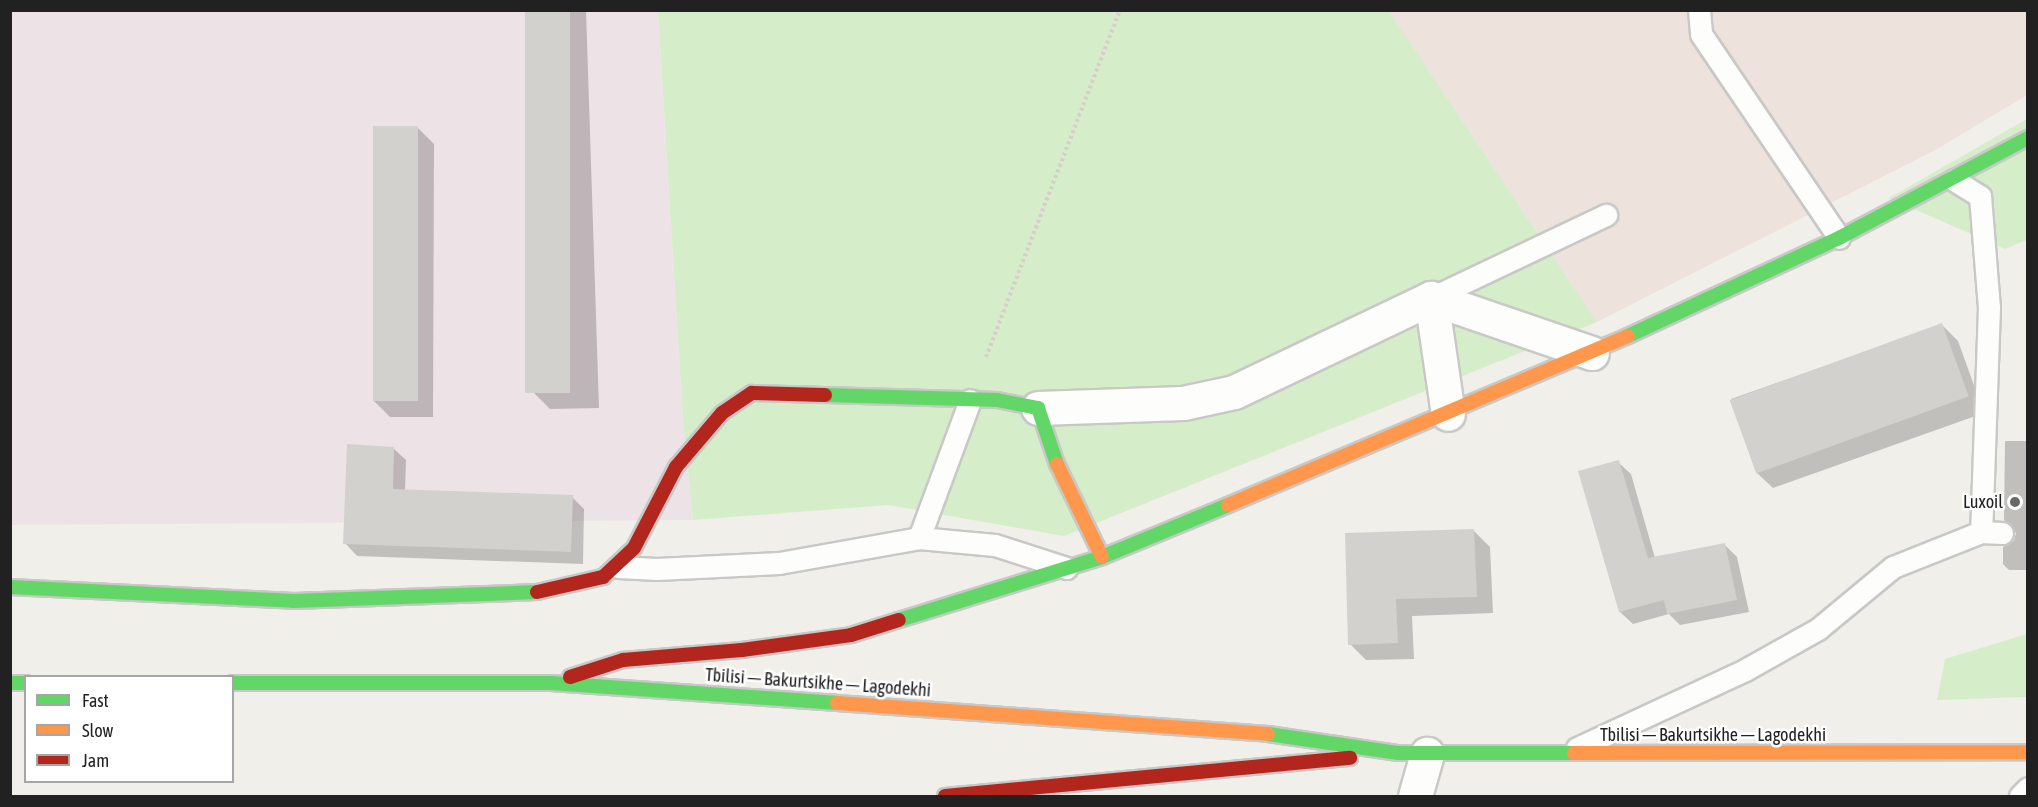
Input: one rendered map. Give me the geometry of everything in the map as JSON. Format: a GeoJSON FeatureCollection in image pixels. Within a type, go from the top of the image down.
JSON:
{"type":"FeatureCollection","features":[{"type":"Feature","properties":{"kind":"main road"},"geometry":{"type":"LineString","coordinates":[[550,682],[623,660],[742,650],[851,635],[1102,557],[1592,353],[1839,238],[1954,180],[2028,138]]}},
{"type":"Feature","properties":{"kind":"main road"},"geometry":{"type":"LineString","coordinates":[[10,587],[337,599],[539,592],[603,577],[618,567],[634,548],[676,466],[722,413],[752,393],[970,400],[1038,408],[1065,487],[1102,557]]}},
{"type":"Feature","properties":{"kind":"main road","name":"Tbilisi — Bakurtsikhe — Lagodekhi"},"geometry":{"type":"LineString","coordinates":[[234,683],[550,682],[1254,732],[1413,754]]}},
{"type":"Feature","properties":{"kind":"main road","name":"Tbilisi — Bakurtsikhe — Lagodekhi"},"geometry":{"type":"LineString","coordinates":[[945,796],[1413,754],[2028,752]]}},
{"type":"Feature","properties":{"kind":"street"},"geometry":{"type":"LineString","coordinates":[[1038,408],[1183,403],[1234,392],[1431,298],[1592,353]]}},
{"type":"Feature","properties":{"kind":"street"},"geometry":{"type":"LineString","coordinates":[[1431,298],[1448,414]]}},
{"type":"Feature","properties":{"kind":"street"},"geometry":{"type":"LineString","coordinates":[[1413,754],[1415,796]]}},
{"type":"Feature","properties":{"kind":"lane"},"geometry":{"type":"LineString","coordinates":[[1699,10],[1701,34],[1839,238]]}},
{"type":"Feature","properties":{"kind":"lane"},"geometry":{"type":"LineString","coordinates":[[1567,753],[1745,670],[1818,629],[1893,567],[1992,532],[1989,308],[1980,196],[1954,180]]}},
{"type":"Feature","properties":{"kind":"lane"},"geometry":{"type":"LineString","coordinates":[[1431,298],[1605,215]]}},
{"type":"Feature","properties":{"kind":"lane"},"geometry":{"type":"LineString","coordinates":[[920,538],[970,400]]}},
{"type":"Feature","properties":{"kind":"lane"},"geometry":{"type":"LineString","coordinates":[[618,567],[657,569],[778,563],[920,538],[995,545],[1066,568]]}},
{"type":"Feature","properties":{"kind":"lane"},"geometry":{"type":"LineString","coordinates":[[2020,796],[2028,788]]}},
{"type":"Feature","properties":{"kind":"path"},"geometry":{"type":"LineString","coordinates":[[970,400],[1120,10]]}},
{"type":"Feature","properties":{"kind":"shaded area"},"geometry":{"type":"Polygon","coordinates":[[[10,11],[658,11],[683,420],[693,520],[11,525],[10,11]]]}},
{"type":"Feature","properties":{"kind":"shaded area"},"geometry":{"type":"Polygon","coordinates":[[[1389,11],[2027,11],[2027,95],[1937,149],[1597,322],[1389,11]]]}},
{"type":"Feature","properties":{"kind":"green space"},"geometry":{"type":"Polygon","coordinates":[[[658,11],[1389,11],[1597,322],[1064,536],[888,505],[693,520],[683,420],[658,11]]]}},
{"type":"Feature","properties":{"kind":"green space"},"geometry":{"type":"Polygon","coordinates":[[[2027,119],[2027,240],[2005,249],[1889,198],[2027,119]]]}},
{"type":"Feature","properties":{"kind":"green space"},"geometry":{"type":"Polygon","coordinates":[[[2027,634],[2027,697],[1937,700],[1945,659],[2027,634]]]}},
{"type":"Feature","properties":{"kind":"building"},"geometry":{"type":"Polygon","coordinates":[[[525,10],[570,10],[570,393],[525,393],[525,10]]]}},
{"type":"Feature","properties":{"kind":"building"},"geometry":{"type":"Polygon","coordinates":[[[373,126],[418,126],[418,401],[373,401],[373,126]]]}},
{"type":"Feature","properties":{"kind":"building"},"geometry":{"type":"Polygon","coordinates":[[[1942,323],[1969,396],[1756,474],[1730,400],[1942,323]]]}},
{"type":"Feature","properties":{"kind":"building"},"geometry":{"type":"Polygon","coordinates":[[[347,444],[394,447],[393,489],[573,495],[571,552],[343,544],[347,444]]]}},
{"type":"Feature","properties":{"kind":"building"},"geometry":{"type":"Polygon","coordinates":[[[1619,460],[1648,558],[1725,543],[1737,600],[1667,614],[1664,600],[1619,612],[1578,471],[1619,460]]]}},
{"type":"Feature","properties":{"kind":"building"},"geometry":{"type":"Polygon","coordinates":[[[1474,529],[1477,597],[1396,599],[1398,643],[1348,645],[1345,533],[1474,529]]]}},
{"type":"Feature","properties":{"kind":"traffic: fast"},"geometry":{"type":"LineString","coordinates":[[1628,336],[1839,238],[2028,138]]}},
{"type":"Feature","properties":{"kind":"traffic: fast"},"geometry":{"type":"LineString","coordinates":[[825,395],[997,400],[1038,408],[1057,464]]}},
{"type":"Feature","properties":{"kind":"traffic: fast"},"geometry":{"type":"LineString","coordinates":[[899,620],[1102,557],[1228,505]]}},
{"type":"Feature","properties":{"kind":"traffic: fast"},"geometry":{"type":"LineString","coordinates":[[10,587],[294,601],[537,592]]}},
{"type":"Feature","properties":{"kind":"traffic: fast"},"geometry":{"type":"LineString","coordinates":[[10,683],[24,683]]}},
{"type":"Feature","properties":{"kind":"traffic: fast"},"geometry":{"type":"LineString","coordinates":[[234,683],[551,683],[837,703]]}},
{"type":"Feature","properties":{"kind":"traffic: fast"},"geometry":{"type":"LineString","coordinates":[[1268,734],[1399,753],[1574,753]]}},
{"type":"Feature","properties":{"kind":"traffic: slow"},"geometry":{"type":"LineString","coordinates":[[1228,505],[1628,336]]}},
{"type":"Feature","properties":{"kind":"traffic: slow"},"geometry":{"type":"LineString","coordinates":[[1057,464],[1102,557]]}},
{"type":"Feature","properties":{"kind":"traffic: slow"},"geometry":{"type":"LineString","coordinates":[[837,703],[1268,734]]}},
{"type":"Feature","properties":{"kind":"traffic: slow"},"geometry":{"type":"LineString","coordinates":[[1574,753],[2028,752]]}},
{"type":"Feature","properties":{"kind":"traffic: jam"},"geometry":{"type":"LineString","coordinates":[[537,592],[603,577],[634,548],[676,467],[722,413],[752,393],[825,395]]}},
{"type":"Feature","properties":{"kind":"traffic: jam"},"geometry":{"type":"LineString","coordinates":[[570,677],[623,660],[742,650],[851,635],[899,620]]}},
{"type":"Feature","properties":{"kind":"traffic: jam"},"geometry":{"type":"LineString","coordinates":[[945,796],[1350,758]]}},
{"type":"Feature","properties":{"kind":"place","name":"Luxoil"},"geometry":{"type":"Point","coordinates":[2015,502]}}]}
